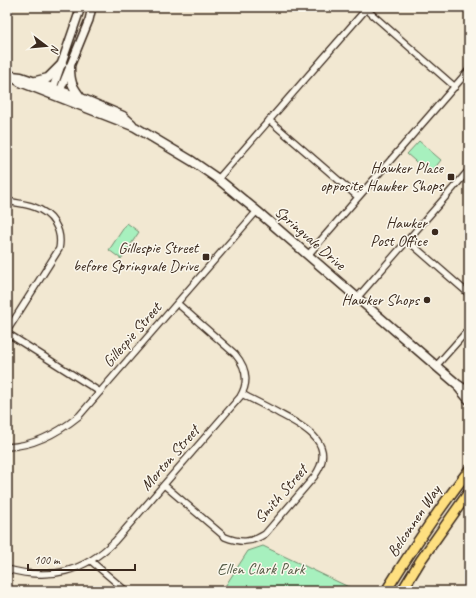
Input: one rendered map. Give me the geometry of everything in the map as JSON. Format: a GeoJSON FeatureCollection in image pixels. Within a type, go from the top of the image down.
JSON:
{"type":"FeatureCollection","features":[{"type":"Feature","properties":{"kind":"main road"},"geometry":{"type":"LineString","coordinates":[[33,81],[48,78],[66,65],[70,80],[80,98]]}},
{"type":"Feature","properties":{"kind":"main road","name":"Springvale Drive"},"geometry":{"type":"LineString","coordinates":[[9,75],[21,76],[135,127],[171,147],[218,179],[257,210],[457,384],[469,392]]}},
{"type":"Feature","properties":{"kind":"main road","name":"Springvale Drive"},"geometry":{"type":"LineString","coordinates":[[9,75],[20,82],[80,98],[123,116],[135,127]]}},
{"type":"Feature","properties":{"kind":"main road","name":"Springvale Drive"},"geometry":{"type":"LineString","coordinates":[[457,384],[469,400]]}},
{"type":"Feature","properties":{"kind":"main road"},"geometry":{"type":"LineString","coordinates":[[454,490],[469,465]]}},
{"type":"Feature","properties":{"kind":"main road","name":"Belconnen Way"},"geometry":{"type":"LineString","coordinates":[[386,591],[413,548],[469,470]]}},
{"type":"Feature","properties":{"kind":"main road","name":"Belconnen Way"},"geometry":{"type":"LineString","coordinates":[[403,590],[421,560],[469,492]]}},
{"type":"Feature","properties":{"kind":"main road"},"geometry":{"type":"LineString","coordinates":[[392,581],[403,590]]}},
{"type":"Feature","properties":{"kind":"street"},"geometry":{"type":"LineString","coordinates":[[66,65],[81,7]]}},
{"type":"Feature","properties":{"kind":"street"},"geometry":{"type":"LineString","coordinates":[[56,92],[66,65],[92,7]]}},
{"type":"Feature","properties":{"kind":"street"},"geometry":{"type":"LineString","coordinates":[[218,179],[367,8],[455,86]]}},
{"type":"Feature","properties":{"kind":"street"},"geometry":{"type":"LineString","coordinates":[[308,255],[469,70]]}},
{"type":"Feature","properties":{"kind":"street"},"geometry":{"type":"LineString","coordinates":[[270,120],[358,198]]}},
{"type":"Feature","properties":{"kind":"street"},"geometry":{"type":"LineString","coordinates":[[357,298],[469,170]]}},
{"type":"Feature","properties":{"kind":"street"},"geometry":{"type":"LineString","coordinates":[[7,201],[38,209],[51,218],[57,226],[60,235],[59,248],[7,332],[100,392]]}},
{"type":"Feature","properties":{"kind":"street","name":"Gillespie Street"},"geometry":{"type":"LineString","coordinates":[[7,447],[32,443],[49,437],[64,428],[79,416],[257,210]]}},
{"type":"Feature","properties":{"kind":"street"},"geometry":{"type":"LineString","coordinates":[[407,240],[469,294]]}},
{"type":"Feature","properties":{"kind":"street"},"geometry":{"type":"LineString","coordinates":[[177,303],[235,354],[242,362],[246,376],[246,385],[242,394]]}},
{"type":"Feature","properties":{"kind":"street"},"geometry":{"type":"LineString","coordinates":[[436,366],[469,329]]}},
{"type":"Feature","properties":{"kind":"street","name":"Morton Street"},"geometry":{"type":"LineString","coordinates":[[7,569],[31,574],[47,574],[71,570],[92,561],[115,541],[242,394]]}},
{"type":"Feature","properties":{"kind":"street","name":"Smith Street"},"geometry":{"type":"LineString","coordinates":[[164,484],[225,537],[249,542],[258,539],[265,534],[314,477],[319,470],[322,459],[320,447],[316,438],[305,427],[242,394]]}},
{"type":"Feature","properties":{"kind":"street"},"geometry":{"type":"LineString","coordinates":[[92,561],[126,591]]}},
{"type":"Feature","properties":{"kind":"green space"},"geometry":{"type":"Polygon","coordinates":[[[419,141],[441,160],[430,174],[407,154],[419,141]]]}},
{"type":"Feature","properties":{"kind":"green space"},"geometry":{"type":"Polygon","coordinates":[[[127,223],[139,232],[121,259],[109,250],[127,223]]]}},
{"type":"Feature","properties":{"kind":"green space","name":"Ellen Clark Park"},"geometry":{"type":"Polygon","coordinates":[[[263,546],[357,591],[222,591],[248,551],[263,546]]]}},
{"type":"Feature","properties":{"kind":"place","name":"Hawker Place opposite Hawker Shops"},"geometry":{"type":"Point","coordinates":[451,177]}},
{"type":"Feature","properties":{"kind":"place","name":"Hawker Post Office"},"geometry":{"type":"Point","coordinates":[435,232]}},
{"type":"Feature","properties":{"kind":"place","name":"Gillespie Street before Springvale Drive"},"geometry":{"type":"Point","coordinates":[206,257]}},
{"type":"Feature","properties":{"kind":"place","name":"Hawker Shops"},"geometry":{"type":"Point","coordinates":[427,300]}}]}
